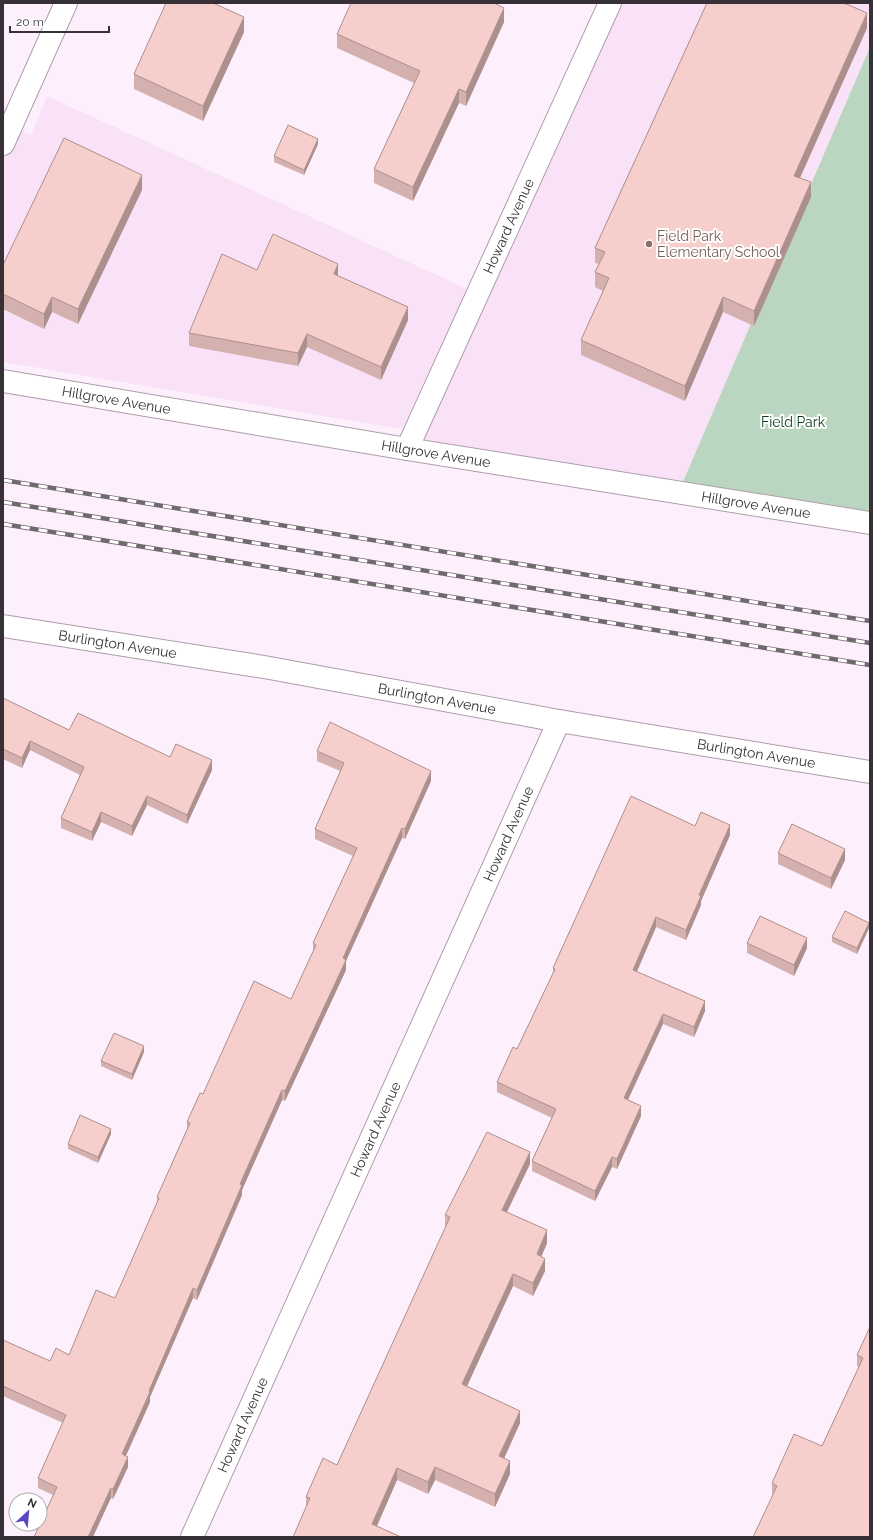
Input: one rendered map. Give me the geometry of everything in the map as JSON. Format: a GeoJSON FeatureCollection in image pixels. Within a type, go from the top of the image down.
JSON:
{"type":"FeatureCollection","features":[{"type":"Feature","properties":{"kind":"street"},"geometry":{"type":"LineString","coordinates":[[3,144],[66,3]]}},
{"type":"Feature","properties":{"kind":"street","name":"Howard Avenue"},"geometry":{"type":"LineString","coordinates":[[407,449],[610,3]]}},
{"type":"Feature","properties":{"kind":"street","name":"Hillgrove Avenue"},"geometry":{"type":"LineString","coordinates":[[3,381],[407,449],[870,523]]}},
{"type":"Feature","properties":{"kind":"street","name":"Burlington Avenue"},"geometry":{"type":"LineString","coordinates":[[3,626],[264,667],[559,721],[870,772]]}},
{"type":"Feature","properties":{"kind":"street","name":"Howard Avenue"},"geometry":{"type":"LineString","coordinates":[[192,1537],[559,721]]}},
{"type":"Feature","properties":{"kind":"shaded area","name":"Field Park Elementary School"},"geometry":{"type":"Polygon","coordinates":[[[622,3],[870,3],[870,47],[682,484],[422,441],[622,3]]]}},
{"type":"Feature","properties":{"kind":"shaded area"},"geometry":{"type":"Polygon","coordinates":[[[47,96],[467,289],[402,429],[3,362],[3,123],[31,135],[47,96]]]}},
{"type":"Feature","properties":{"kind":"green space","name":"Field Park"},"geometry":{"type":"Polygon","coordinates":[[[870,47],[870,512],[682,484],[870,47]]]}},
{"type":"Feature","properties":{"kind":"building"},"geometry":{"type":"Polygon","coordinates":[[[166,3],[213,3],[244,17],[203,106],[134,74],[166,3]]]}},
{"type":"Feature","properties":{"kind":"building"},"geometry":{"type":"Polygon","coordinates":[[[351,3],[494,3],[504,8],[466,92],[459,89],[413,187],[374,169],[420,71],[337,34],[351,3]]]}},
{"type":"Feature","properties":{"kind":"building"},"geometry":{"type":"Polygon","coordinates":[[[707,3],[844,3],[867,13],[794,176],[811,182],[754,311],[723,297],[685,386],[581,340],[609,278],[595,272],[605,252],[595,248],[707,3]]]}},
{"type":"Feature","properties":{"kind":"building"},"geometry":{"type":"Polygon","coordinates":[[[288,125],[318,139],[304,170],[274,156],[288,125]]]}},
{"type":"Feature","properties":{"kind":"building"},"geometry":{"type":"Polygon","coordinates":[[[64,138],[142,175],[78,309],[52,297],[44,314],[3,294],[3,265],[64,138]]]}},
{"type":"Feature","properties":{"kind":"building"},"geometry":{"type":"Polygon","coordinates":[[[273,234],[338,264],[334,274],[408,307],[381,367],[307,334],[298,353],[189,333],[222,254],[257,270],[273,234]]]}},
{"type":"Feature","properties":{"kind":"building"},"geometry":{"type":"Polygon","coordinates":[[[3,698],[69,730],[78,713],[170,757],[176,744],[212,760],[187,815],[147,796],[132,826],[101,812],[92,832],[61,818],[84,767],[30,741],[22,758],[3,749],[3,698]]]}},
{"type":"Feature","properties":{"kind":"building"},"geometry":{"type":"Polygon","coordinates":[[[330,722],[431,771],[405,829],[402,828],[343,958],[346,960],[285,1091],[282,1090],[240,1184],[242,1185],[197,1290],[193,1288],[149,1391],[150,1392],[122,1454],[128,1457],[113,1489],[111,1488],[88,1537],[34,1537],[36,1532],[48,1532],[48,1507],[57,1487],[38,1478],[66,1415],[3,1386],[3,1340],[50,1361],[56,1348],[69,1355],[96,1290],[115,1298],[190,1123],[187,1122],[200,1093],[203,1094],[254,981],[291,999],[316,945],[313,943],[357,848],[315,829],[344,763],[317,751],[330,722]]]}},
{"type":"Feature","properties":{"kind":"building"},"geometry":{"type":"Polygon","coordinates":[[[631,796],[695,826],[701,812],[730,825],[699,895],[701,896],[686,930],[656,917],[633,970],[705,1001],[694,1027],[663,1014],[624,1098],[641,1106],[617,1159],[612,1157],[595,1191],[532,1161],[556,1109],[497,1082],[513,1047],[517,1049],[555,969],[553,968],[631,796]]]}},
{"type":"Feature","properties":{"kind":"building"},"geometry":{"type":"Polygon","coordinates":[[[792,824],[845,849],[831,878],[778,853],[792,824]]]}},
{"type":"Feature","properties":{"kind":"building"},"geometry":{"type":"Polygon","coordinates":[[[845,911],[869,923],[857,948],[832,937],[845,911]]]}},
{"type":"Feature","properties":{"kind":"building"},"geometry":{"type":"Polygon","coordinates":[[[760,916],[807,938],[794,965],[747,943],[760,916]]]}},
{"type":"Feature","properties":{"kind":"building"},"geometry":{"type":"Polygon","coordinates":[[[114,1033],[144,1046],[132,1074],[101,1061],[114,1033]]]}},
{"type":"Feature","properties":{"kind":"building"},"geometry":{"type":"Polygon","coordinates":[[[80,1115],[111,1129],[98,1157],[68,1144],[80,1115]]]}},
{"type":"Feature","properties":{"kind":"building"},"geometry":{"type":"Polygon","coordinates":[[[487,1132],[530,1152],[502,1210],[547,1230],[537,1254],[545,1259],[533,1283],[513,1274],[462,1384],[520,1411],[499,1456],[510,1461],[495,1494],[435,1467],[428,1482],[397,1468],[372,1524],[401,1537],[293,1537],[310,1498],[306,1497],[323,1458],[337,1465],[450,1217],[445,1215],[487,1132]]]}},
{"type":"Feature","properties":{"kind":"building"},"geometry":{"type":"Polygon","coordinates":[[[870,1327],[870,1537],[753,1537],[777,1486],[772,1483],[794,1434],[822,1446],[863,1358],[857,1355],[870,1327]]]}},
{"type":"Feature","properties":{"kind":"railway"},"geometry":{"type":"LineString","coordinates":[[3,480],[870,621]]}},
{"type":"Feature","properties":{"kind":"railway"},"geometry":{"type":"LineString","coordinates":[[3,502],[870,643]]}},
{"type":"Feature","properties":{"kind":"railway"},"geometry":{"type":"LineString","coordinates":[[3,524],[870,665]]}},
{"type":"Feature","properties":{"kind":"place","name":"Field Park Elementary School"},"geometry":{"type":"Point","coordinates":[649,244]}}]}
